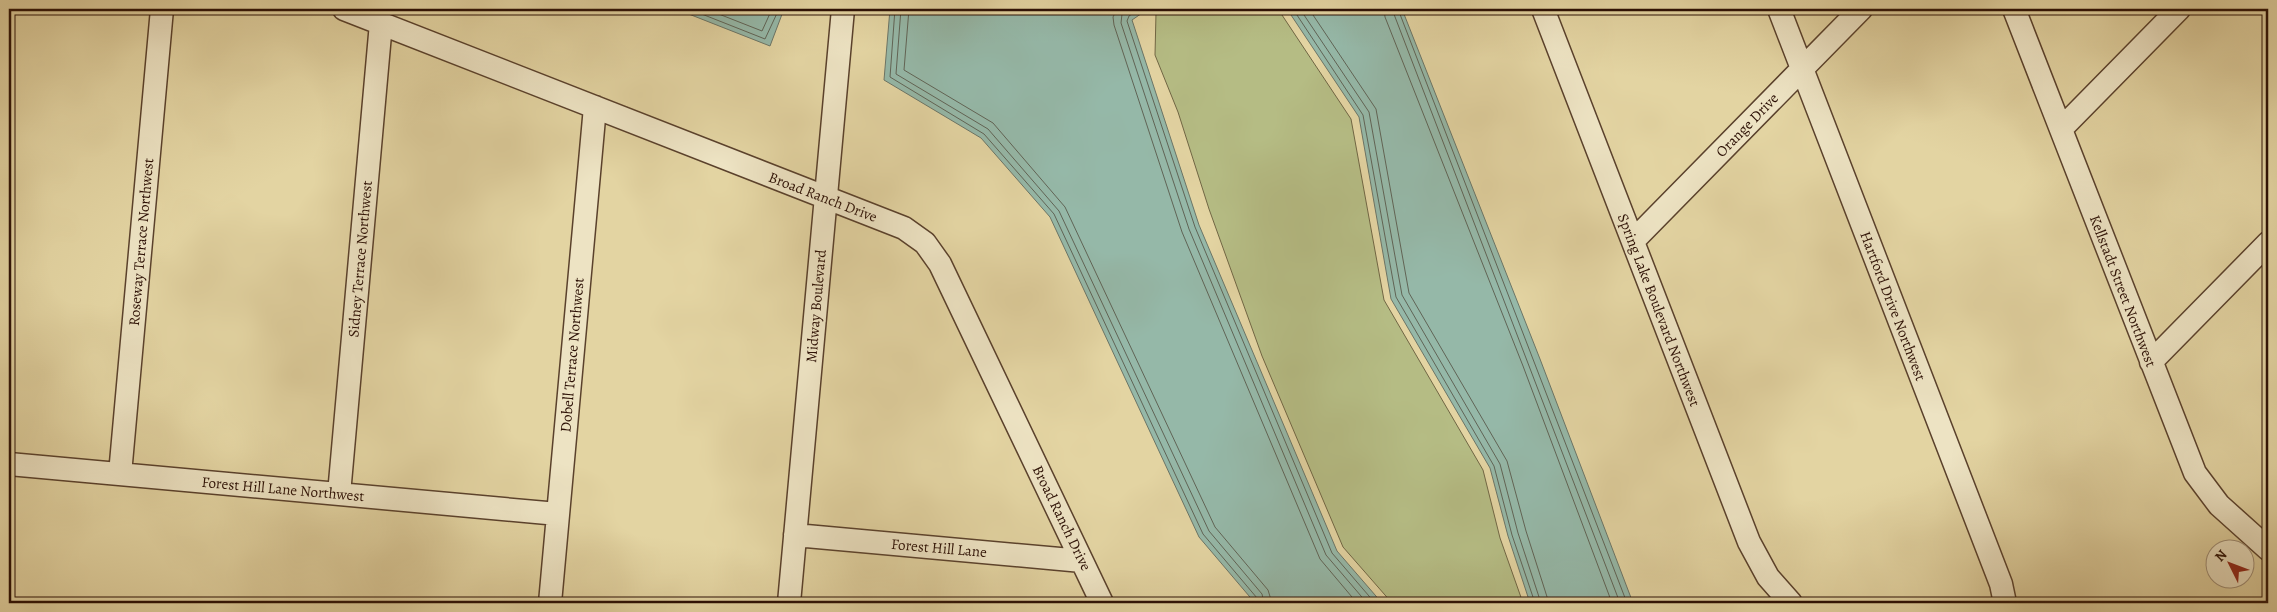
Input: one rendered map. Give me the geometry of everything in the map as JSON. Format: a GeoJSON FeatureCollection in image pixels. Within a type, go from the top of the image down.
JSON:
{"type":"FeatureCollection","features":[{"type":"Feature","properties":{"kind":"street","name":"Roseway Terrace Northwest"},"geometry":{"type":"LineString","coordinates":[[120,474],[162,9]]}},
{"type":"Feature","properties":{"kind":"street","name":"Broad Ranch Drive"},"geometry":{"type":"LineString","coordinates":[[344,9],[904,228],[925,243],[940,264],[1102,603]]}},
{"type":"Feature","properties":{"kind":"street","name":"Midway Boulevard"},"geometry":{"type":"LineString","coordinates":[[789,603],[843,9]]}},
{"type":"Feature","properties":{"kind":"street","name":"Spring Lake Boulevard Northwest"},"geometry":{"type":"LineString","coordinates":[[1543,9],[1749,542],[1768,577],[1791,603]]}},
{"type":"Feature","properties":{"kind":"street","name":"Hartford Drive Northwest"},"geometry":{"type":"LineString","coordinates":[[1779,9],[2001,584],[2005,603]]}},
{"type":"Feature","properties":{"kind":"street","name":"Orange Drive"},"geometry":{"type":"LineString","coordinates":[[1632,241],[1861,9]]}},
{"type":"Feature","properties":{"kind":"street","name":"Kellstadt Street Northwest"},"geometry":{"type":"LineString","coordinates":[[2014,9],[2195,473],[2219,505],[2268,549]]}},
{"type":"Feature","properties":{"kind":"street"},"geometry":{"type":"LineString","coordinates":[[2061,129],[2179,9]]}},
{"type":"Feature","properties":{"kind":"street","name":"Sidney Terrace Northwest"},"geometry":{"type":"LineString","coordinates":[[339,494],[381,23]]}},
{"type":"Feature","properties":{"kind":"street","name":"Dobell Terrace Northwest"},"geometry":{"type":"LineString","coordinates":[[550,603],[594,107]]}},
{"type":"Feature","properties":{"kind":"street"},"geometry":{"type":"LineString","coordinates":[[2151,362],[2268,243]]}},
{"type":"Feature","properties":{"kind":"street","name":"Forest Hill Lane Northwest"},"geometry":{"type":"LineString","coordinates":[[9,464],[558,514]]}},
{"type":"Feature","properties":{"kind":"street","name":"Forest Hill Lane"},"geometry":{"type":"LineString","coordinates":[[795,535],[1082,561]]}},
{"type":"Feature","properties":{"kind":"green space"},"geometry":{"type":"Polygon","coordinates":[[[1163,9],[1278,9],[1351,119],[1384,300],[1483,470],[1500,538],[1523,603],[1392,603],[1343,547],[1262,356],[1209,209],[1178,112],[1155,55],[1156,13],[1163,9]]]}},
{"type":"Feature","properties":{"kind":"water"},"geometry":{"type":"Polygon","coordinates":[[[676,9],[784,9],[770,46],[676,9]]]}},
{"type":"Feature","properties":{"kind":"water"},"geometry":{"type":"Polygon","coordinates":[[[890,9],[1148,9],[1132,20],[1199,225],[1337,551],[1382,603],[1255,603],[1199,537],[1050,217],[981,138],[884,80],[890,9]]]}},
{"type":"Feature","properties":{"kind":"water"},"geometry":{"type":"Polygon","coordinates":[[[1287,9],[1402,9],[1540,359],[1633,603],[1530,603],[1508,536],[1490,468],[1391,299],[1359,117],[1287,9]]]}}]}
